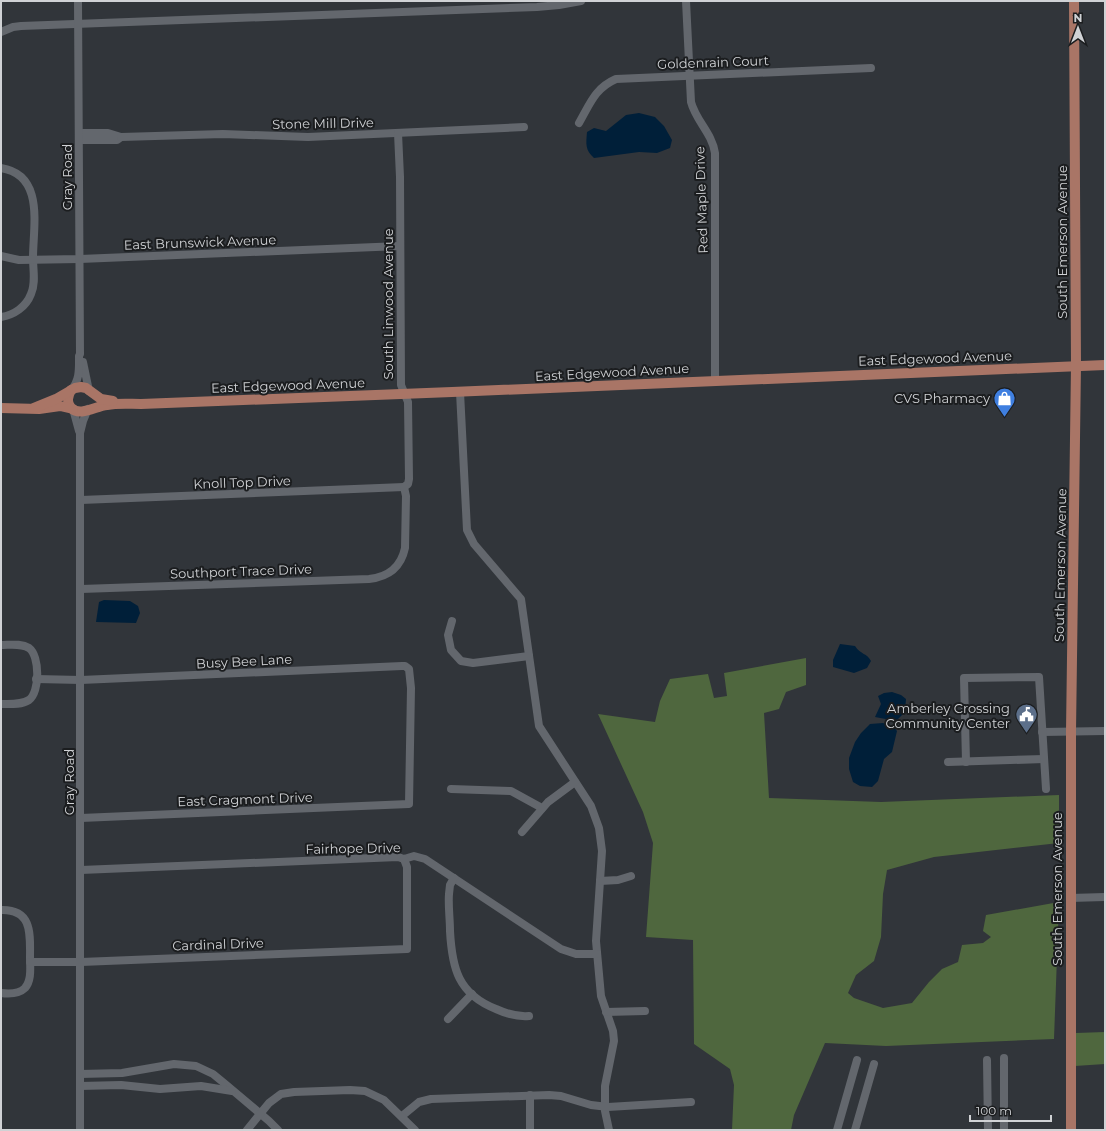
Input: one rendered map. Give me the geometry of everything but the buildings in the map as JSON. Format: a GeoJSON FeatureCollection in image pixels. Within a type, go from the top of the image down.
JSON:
{"type":"FeatureCollection","features":[{"type":"Feature","properties":{"kind":"main road","name":"South Emerson Avenue"},"geometry":{"type":"LineString","coordinates":[[1071,1130],[1071,731],[1076,365],[1074,1]]}},
{"type":"Feature","properties":{"kind":"main road","name":"East Edgewood Avenue"},"geometry":{"type":"LineString","coordinates":[[88,410],[104,405],[120,403],[141,404],[460,392],[715,380],[1105,365]]}},
{"type":"Feature","properties":{"kind":"main road"},"geometry":{"type":"LineString","coordinates":[[1,408],[34,408],[60,406],[80,412],[88,410],[93,402],[92,395],[90,390],[82,387],[75,388],[56,399],[34,408]]}},
{"type":"Feature","properties":{"kind":"main road"},"geometry":{"type":"LineString","coordinates":[[71,390],[68,401],[73,409]]}},
{"type":"Feature","properties":{"kind":"main road","name":"East Edgewood Avenue"},"geometry":{"type":"LineString","coordinates":[[90,390],[101,399],[118,401],[120,403]]}},
{"type":"Feature","properties":{"kind":"street","name":"Gray Road"},"geometry":{"type":"LineString","coordinates":[[71,390],[76,384],[78,376],[80,354],[78,1]]}},
{"type":"Feature","properties":{"kind":"street"},"geometry":{"type":"LineString","coordinates":[[1,32],[13,27],[21,26],[537,7],[581,1]]}},
{"type":"Feature","properties":{"kind":"street","name":"Red Maple Drive"},"geometry":{"type":"LineString","coordinates":[[686,1],[690,97],[692,107],[699,122],[711,138],[715,153],[715,380]]}},
{"type":"Feature","properties":{"kind":"street","name":"Goldenrain Court"},"geometry":{"type":"LineString","coordinates":[[579,123],[600,88],[606,83],[621,78],[871,68]]}},
{"type":"Feature","properties":{"kind":"street","name":"Stone Mill Drive"},"geometry":{"type":"LineString","coordinates":[[79,137],[117,140],[121,137],[216,134],[296,137],[524,127]]}},
{"type":"Feature","properties":{"kind":"street","name":"South Linwood Avenue"},"geometry":{"type":"LineString","coordinates":[[398,133],[400,177],[401,385],[404,394],[408,398],[409,479],[408,484],[404,487],[406,496],[406,542],[404,554],[398,565]]}},
{"type":"Feature","properties":{"kind":"street"},"geometry":{"type":"LineString","coordinates":[[1,168],[18,174],[24,179],[31,190],[34,205],[34,285],[29,299],[24,305],[15,313],[1,317]]}},
{"type":"Feature","properties":{"kind":"street","name":"East Brunswick Avenue"},"geometry":{"type":"LineString","coordinates":[[1,256],[19,260],[80,260],[400,246]]}},
{"type":"Feature","properties":{"kind":"street","name":"Gray Road"},"geometry":{"type":"LineString","coordinates":[[80,354],[82,356],[90,390]]}},
{"type":"Feature","properties":{"kind":"street"},"geometry":{"type":"LineString","coordinates":[[460,392],[467,530],[474,544],[521,599],[539,726],[591,806],[599,828],[602,849],[596,934],[597,954],[600,992],[613,1031],[614,1043],[606,1078],[605,1106],[609,1130]]}},
{"type":"Feature","properties":{"kind":"street","name":"Gray Road"},"geometry":{"type":"LineString","coordinates":[[73,409],[80,433]]}},
{"type":"Feature","properties":{"kind":"street","name":"Gray Road"},"geometry":{"type":"LineString","coordinates":[[80,1130],[80,433],[88,410]]}},
{"type":"Feature","properties":{"kind":"street","name":"Knoll Top Drive"},"geometry":{"type":"LineString","coordinates":[[81,500],[404,487]]}},
{"type":"Feature","properties":{"kind":"street","name":"Southport Trace Drive"},"geometry":{"type":"LineString","coordinates":[[81,589],[373,578],[386,575],[398,565]]}},
{"type":"Feature","properties":{"kind":"street"},"geometry":{"type":"LineString","coordinates":[[452,621],[448,635],[451,650],[461,661],[473,663],[529,656]]}},
{"type":"Feature","properties":{"kind":"street"},"geometry":{"type":"LineString","coordinates":[[1,645],[24,646],[30,650],[36,661],[35,693],[28,700],[18,703],[1,704]]}},
{"type":"Feature","properties":{"kind":"street","name":"Busy Bee Lane"},"geometry":{"type":"LineString","coordinates":[[36,679],[81,680],[405,666],[409,672],[411,688],[409,804]]}},
{"type":"Feature","properties":{"kind":"street"},"geometry":{"type":"LineString","coordinates":[[966,762],[964,678],[1040,677],[1046,788]]}},
{"type":"Feature","properties":{"kind":"street"},"geometry":{"type":"LineString","coordinates":[[1042,732],[1105,731]]}},
{"type":"Feature","properties":{"kind":"street"},"geometry":{"type":"LineString","coordinates":[[948,762],[1044,759]]}},
{"type":"Feature","properties":{"kind":"street"},"geometry":{"type":"LineString","coordinates":[[522,832],[552,798],[575,782]]}},
{"type":"Feature","properties":{"kind":"street"},"geometry":{"type":"LineString","coordinates":[[452,789],[511,791],[542,808]]}},
{"type":"Feature","properties":{"kind":"street","name":"East Cragmont Drive"},"geometry":{"type":"LineString","coordinates":[[81,818],[409,804]]}},
{"type":"Feature","properties":{"kind":"street","name":"Fairhope Drive"},"geometry":{"type":"LineString","coordinates":[[81,870],[398,857],[404,859],[414,856],[422,858],[454,878],[561,950],[576,954],[597,954]]}},
{"type":"Feature","properties":{"kind":"street","name":"Cardinal Drive"},"geometry":{"type":"LineString","coordinates":[[30,962],[81,962],[407,949],[407,868],[404,859]]}},
{"type":"Feature","properties":{"kind":"street"},"geometry":{"type":"LineString","coordinates":[[600,881],[618,880],[631,876]]}},
{"type":"Feature","properties":{"kind":"street"},"geometry":{"type":"LineString","coordinates":[[454,878],[450,885],[448,894],[451,954],[454,967],[459,978],[472,994],[488,1006],[507,1014],[529,1016]]}},
{"type":"Feature","properties":{"kind":"street"},"geometry":{"type":"LineString","coordinates":[[1070,898],[1105,897]]}},
{"type":"Feature","properties":{"kind":"street"},"geometry":{"type":"LineString","coordinates":[[1,910],[16,912],[26,922],[30,935],[29,979],[25,987],[18,992],[1,993]]}},
{"type":"Feature","properties":{"kind":"street"},"geometry":{"type":"LineString","coordinates":[[448,1018],[472,994]]}},
{"type":"Feature","properties":{"kind":"street"},"geometry":{"type":"LineString","coordinates":[[606,1012],[645,1011]]}},
{"type":"Feature","properties":{"kind":"street"},"geometry":{"type":"LineString","coordinates":[[1004,1058],[1004,1130]]}},
{"type":"Feature","properties":{"kind":"street"},"geometry":{"type":"LineString","coordinates":[[837,1130],[857,1060]]}},
{"type":"Feature","properties":{"kind":"street"},"geometry":{"type":"LineString","coordinates":[[987,1060],[988,1130]]}},
{"type":"Feature","properties":{"kind":"street"},"geometry":{"type":"LineString","coordinates":[[80,1074],[122,1073],[174,1064],[196,1066],[213,1074],[278,1130]]}},
{"type":"Feature","properties":{"kind":"street"},"geometry":{"type":"LineString","coordinates":[[855,1130],[874,1064]]}},
{"type":"Feature","properties":{"kind":"street"},"geometry":{"type":"LineString","coordinates":[[80,1086],[121,1085],[160,1089],[201,1086],[233,1091]]}},
{"type":"Feature","properties":{"kind":"street"},"geometry":{"type":"LineString","coordinates":[[246,1130],[272,1100],[286,1093],[355,1090],[365,1091],[384,1100],[415,1130]]}},
{"type":"Feature","properties":{"kind":"street"},"geometry":{"type":"LineString","coordinates":[[530,1095],[530,1130]]}},
{"type":"Feature","properties":{"kind":"street"},"geometry":{"type":"LineString","coordinates":[[402,1116],[419,1102],[431,1099],[554,1095],[591,1105],[605,1106],[691,1102]]}},
{"type":"Feature","properties":{"kind":"green space"},"geometry":{"type":"Polygon","coordinates":[[[806,658],[806,685],[786,692],[779,709],[764,713],[769,798],[881,802],[1059,795],[1059,843],[934,857],[887,870],[883,894],[881,937],[874,961],[856,975],[848,993],[854,998],[883,1008],[912,1003],[942,969],[958,962],[962,945],[983,943],[991,937],[983,931],[986,915],[1059,902],[1054,1039],[886,1046],[825,1043],[794,1115],[791,1130],[732,1130],[734,1085],[730,1069],[694,1044],[693,940],[646,937],[653,843],[643,812],[598,714],[655,722],[660,701],[670,679],[708,674],[714,698],[727,696],[724,673],[806,658]]]}},
{"type":"Feature","properties":{"kind":"green space"},"geometry":{"type":"Polygon","coordinates":[[[1105,1032],[1105,1064],[1075,1066],[1076,1033],[1105,1032]]]}},
{"type":"Feature","properties":{"kind":"water"},"geometry":{"type":"Polygon","coordinates":[[[639,113],[655,117],[664,126],[672,140],[670,148],[657,153],[639,152],[594,158],[591,155],[587,146],[587,132],[594,128],[606,131],[626,115],[639,113]]]}},
{"type":"Feature","properties":{"kind":"water"},"geometry":{"type":"Polygon","coordinates":[[[104,600],[130,601],[138,606],[140,613],[136,623],[96,622],[99,602],[104,600]]]}},
{"type":"Feature","properties":{"kind":"water"},"geometry":{"type":"Polygon","coordinates":[[[840,644],[855,646],[859,651],[868,657],[871,661],[867,668],[854,673],[833,667],[833,660],[840,644]]]}},
{"type":"Feature","properties":{"kind":"water"},"geometry":{"type":"Polygon","coordinates":[[[892,692],[901,695],[906,699],[905,712],[896,721],[875,717],[881,704],[878,696],[884,693],[892,692]]]}},
{"type":"Feature","properties":{"kind":"water"},"geometry":{"type":"Polygon","coordinates":[[[883,723],[893,726],[897,731],[892,752],[884,759],[878,781],[872,787],[860,786],[853,782],[849,769],[849,758],[855,742],[861,733],[870,724],[883,723]]]}},
{"type":"Feature","properties":{"kind":"place","name":"CVS Pharmacy"},"geometry":{"type":"Point","coordinates":[1005,418]}},
{"type":"Feature","properties":{"kind":"place","name":"Amberley Crossing Community Center"},"geometry":{"type":"Point","coordinates":[1026,734]}}]}
